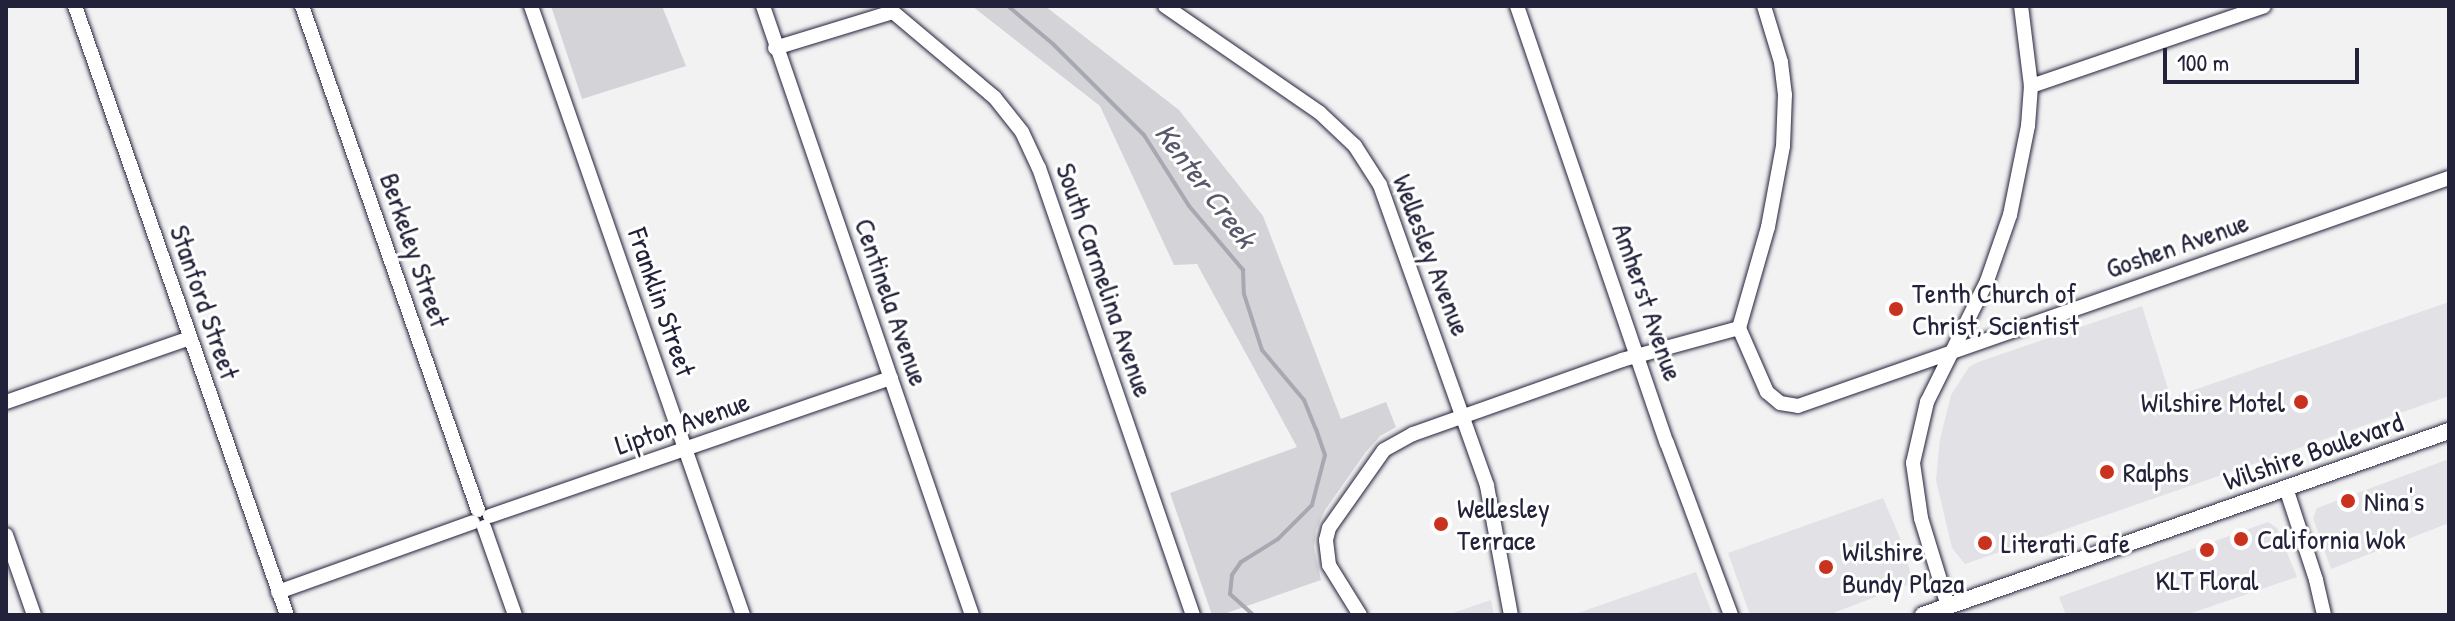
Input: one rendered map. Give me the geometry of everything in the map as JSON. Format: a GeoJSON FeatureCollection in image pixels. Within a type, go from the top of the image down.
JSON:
{"type":"FeatureCollection","features":[{"type":"Feature","properties":{"kind":"main road","name":"Wilshire Boulevard"},"geometry":{"type":"LineString","coordinates":[[1923,615],[1950,611],[2449,431]]}},
{"type":"Feature","properties":{"kind":"street","name":"Stanford Street"},"geometry":{"type":"LineString","coordinates":[[75,6],[287,615]]}},
{"type":"Feature","properties":{"kind":"street","name":"Berkeley Street"},"geometry":{"type":"LineString","coordinates":[[302,6],[515,615]]}},
{"type":"Feature","properties":{"kind":"street","name":"Franklin Street"},"geometry":{"type":"LineString","coordinates":[[531,6],[743,615]]}},
{"type":"Feature","properties":{"kind":"street","name":"Centinela Avenue"},"geometry":{"type":"LineString","coordinates":[[763,6],[972,615]]}},
{"type":"Feature","properties":{"kind":"street","name":"Wellesley Avenue"},"geometry":{"type":"LineString","coordinates":[[1165,6],[1320,113],[1368,164],[1380,185],[1487,486],[1511,615]]}},
{"type":"Feature","properties":{"kind":"street","name":"Amherst Avenue"},"geometry":{"type":"LineString","coordinates":[[1517,6],[1731,615]]}},
{"type":"Feature","properties":{"kind":"street"},"geometry":{"type":"LineString","coordinates":[[1360,615],[1329,565],[1325,551],[1329,528],[1384,450],[1413,434],[1639,356],[1739,328],[1768,227],[1783,146],[1785,95],[1781,62],[1764,6]]}},
{"type":"Feature","properties":{"kind":"street"},"geometry":{"type":"LineString","coordinates":[[1950,611],[1921,518],[1913,463],[1927,402],[1987,281],[2006,229],[2021,165],[2031,86],[2021,6]]}},
{"type":"Feature","properties":{"kind":"street"},"geometry":{"type":"LineString","coordinates":[[2031,86],[2264,6]]}},
{"type":"Feature","properties":{"kind":"street","name":"South Carmelina Avenue"},"geometry":{"type":"LineString","coordinates":[[775,48],[893,12],[995,98],[1022,132],[1039,168],[1193,615]]}},
{"type":"Feature","properties":{"kind":"street","name":"Goshen Avenue"},"geometry":{"type":"LineString","coordinates":[[1739,328],[1767,392],[1789,406],[1844,391],[2449,178]]}},
{"type":"Feature","properties":{"kind":"street"},"geometry":{"type":"LineString","coordinates":[[6,402],[190,338]]}},
{"type":"Feature","properties":{"kind":"street","name":"Lipton Avenue"},"geometry":{"type":"LineString","coordinates":[[278,592],[891,378]]}},
{"type":"Feature","properties":{"kind":"street"},"geometry":{"type":"LineString","coordinates":[[2286,488],[2324,615]]}},
{"type":"Feature","properties":{"kind":"street"},"geometry":{"type":"LineString","coordinates":[[6,535],[34,615]]}},
{"type":"Feature","properties":{"kind":"shaded area"},"geometry":{"type":"Polygon","coordinates":[[[551,6],[662,6],[686,66],[582,99],[551,6]]]}},
{"type":"Feature","properties":{"kind":"shaded area"},"geometry":{"type":"Polygon","coordinates":[[[972,6],[1045,6],[1179,110],[1263,216],[1341,419],[1386,402],[1396,427],[1380,436],[1365,453],[1325,510],[1316,530],[1314,547],[1321,580],[1221,615],[1212,615],[1170,493],[1297,447],[1197,264],[1174,265],[1100,106],[972,6]]]}},
{"type":"Feature","properties":{"kind":"shaded area"},"geometry":{"type":"Polygon","coordinates":[[[2449,302],[2449,396],[1965,564],[1952,548],[1936,480],[1940,439],[1951,395],[1969,367],[1978,362],[2142,306],[2171,398],[2449,302]]]}},
{"type":"Feature","properties":{"kind":"shaded area"},"geometry":{"type":"Polygon","coordinates":[[[2449,459],[2449,523],[2331,569],[2313,518],[2317,508],[2449,459]]]}},
{"type":"Feature","properties":{"kind":"shaded area"},"geometry":{"type":"Polygon","coordinates":[[[1883,498],[1906,552],[1912,583],[1828,615],[1750,615],[1728,553],[1883,498]]]}},
{"type":"Feature","properties":{"kind":"shaded area"},"geometry":{"type":"Polygon","coordinates":[[[2268,522],[2277,528],[2297,577],[2186,615],[2066,615],[2059,597],[2268,522]]]}},
{"type":"Feature","properties":{"kind":"shaded area"},"geometry":{"type":"Polygon","coordinates":[[[1696,572],[1713,615],[1572,615],[1696,572]]]}},
{"type":"Feature","properties":{"kind":"shaded area"},"geometry":{"type":"Polygon","coordinates":[[[1491,600],[1494,615],[1447,615],[1491,600]]]}},
{"type":"Feature","properties":{"kind":"waterway","name":"Kenter Creek"},"geometry":{"type":"LineString","coordinates":[[1008,6],[1053,44],[1144,135],[1189,206],[1243,270],[1244,294],[1262,350],[1304,400],[1316,429],[1325,455],[1312,505],[1278,539],[1241,562],[1232,575],[1230,594],[1253,615]]}},
{"type":"Feature","properties":{"kind":"place","name":"Tenth Church of Christ, Scientist"},"geometry":{"type":"Point","coordinates":[1896,309]}},
{"type":"Feature","properties":{"kind":"place","name":"Wilshire Motel"},"geometry":{"type":"Point","coordinates":[2301,402]}},
{"type":"Feature","properties":{"kind":"place","name":"Ralphs"},"geometry":{"type":"Point","coordinates":[2107,472]}},
{"type":"Feature","properties":{"kind":"place","name":"Nina's"},"geometry":{"type":"Point","coordinates":[2348,501]}},
{"type":"Feature","properties":{"kind":"place","name":"Wellesley Terrace"},"geometry":{"type":"Point","coordinates":[1441,524]}},
{"type":"Feature","properties":{"kind":"place","name":"California Wok"},"geometry":{"type":"Point","coordinates":[2241,539]}},
{"type":"Feature","properties":{"kind":"place","name":"Literati Cafe"},"geometry":{"type":"Point","coordinates":[1985,543]}},
{"type":"Feature","properties":{"kind":"place","name":"KLT Floral"},"geometry":{"type":"Point","coordinates":[2207,550]}},
{"type":"Feature","properties":{"kind":"place","name":"Wilshire Bundy Plaza"},"geometry":{"type":"Point","coordinates":[1826,567]}}]}
